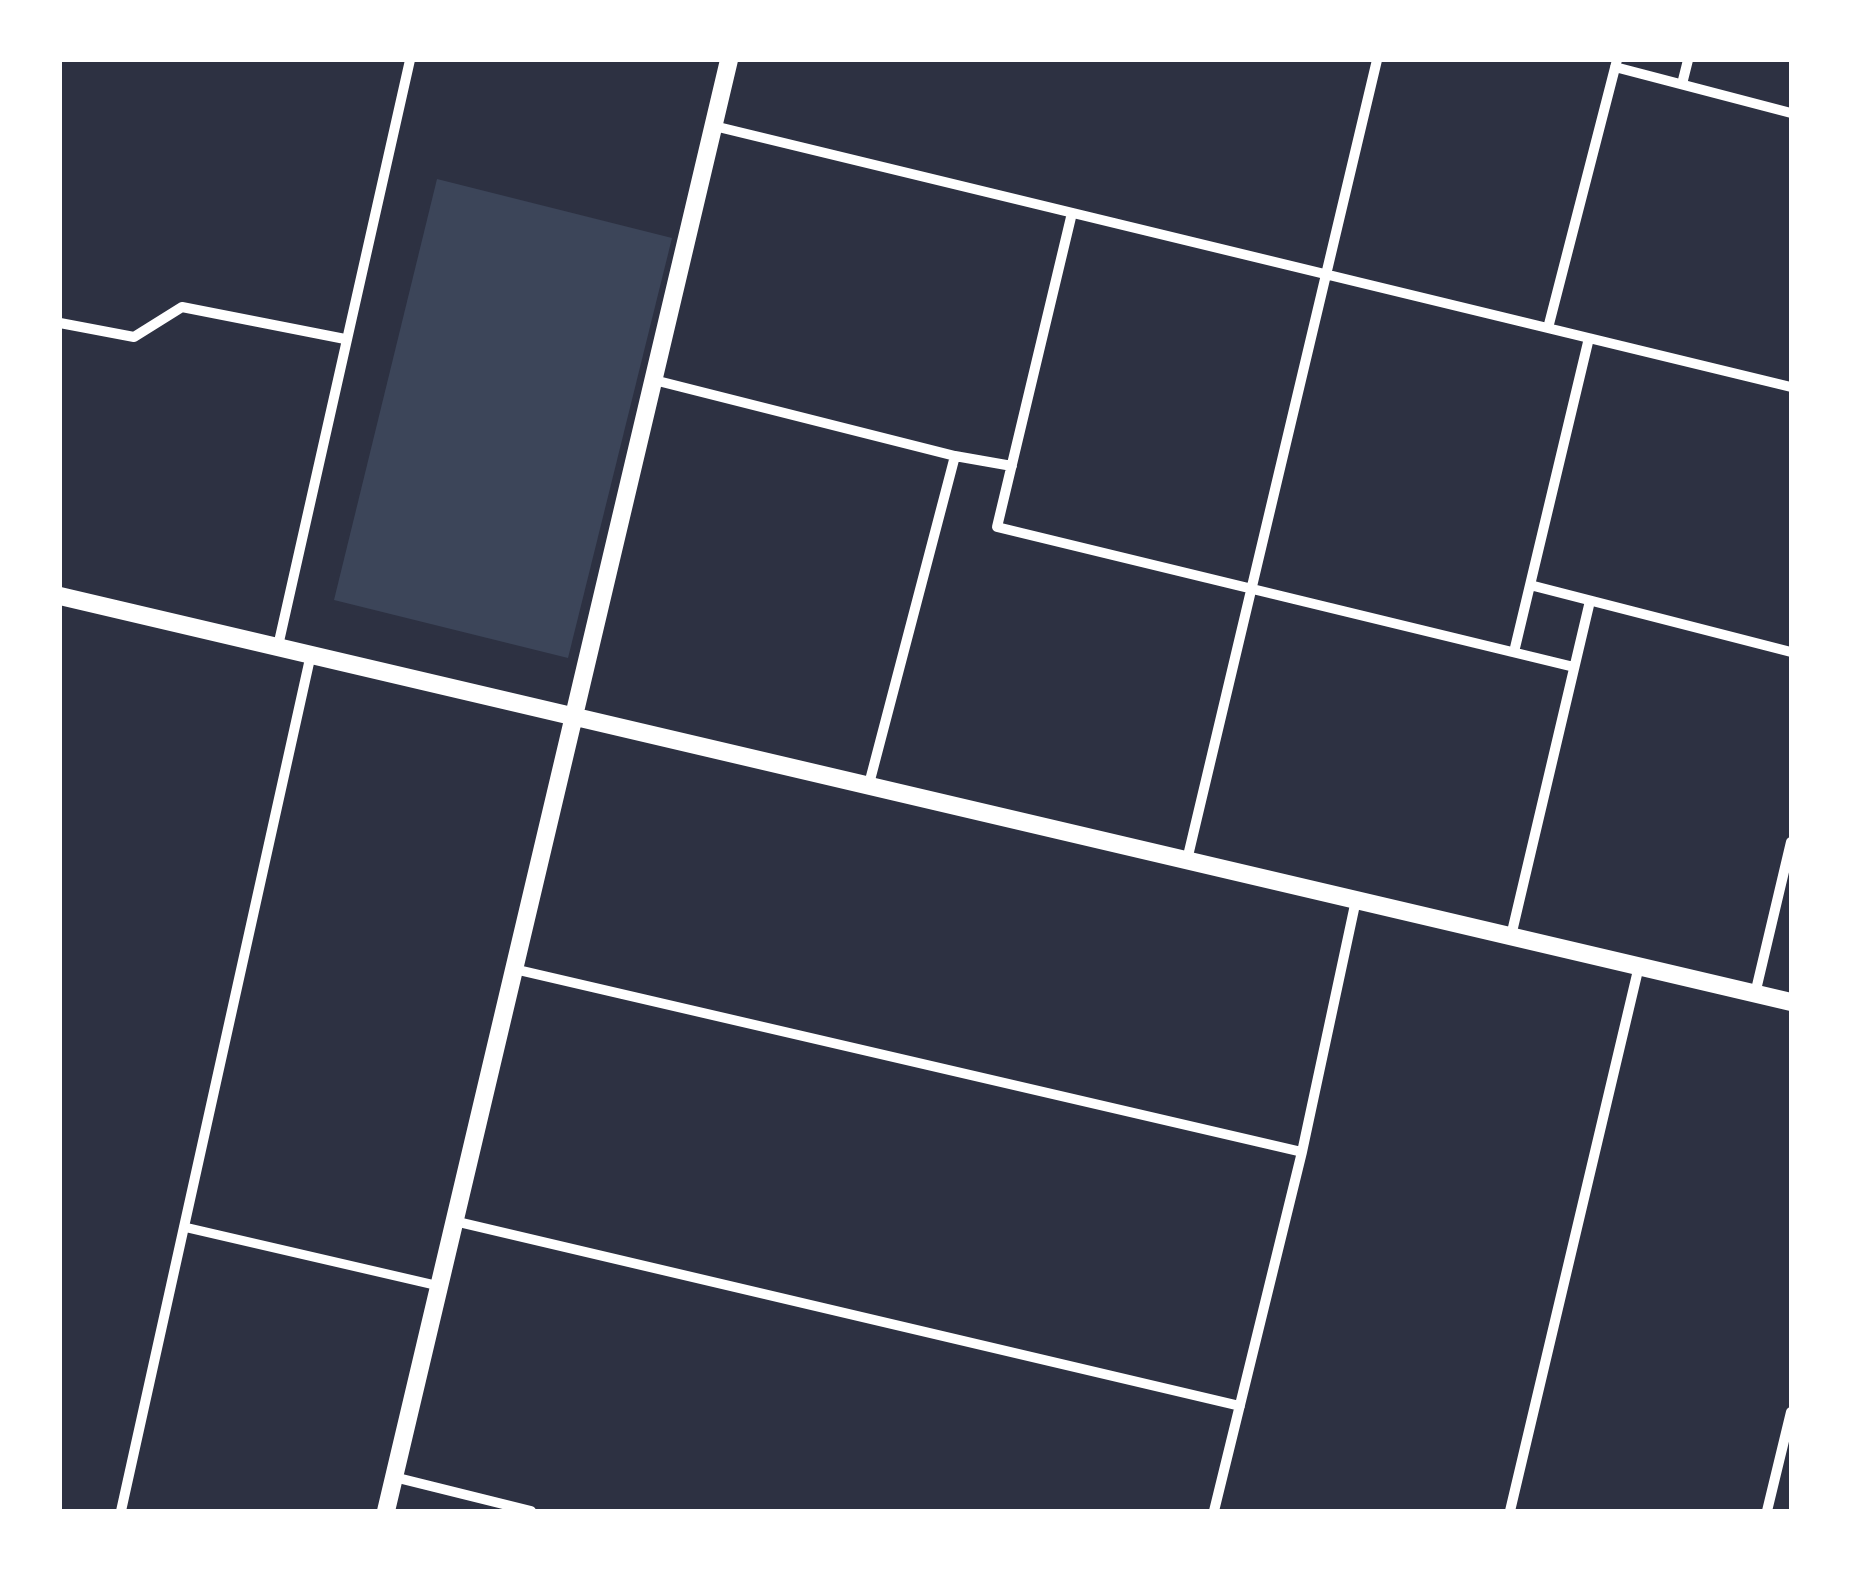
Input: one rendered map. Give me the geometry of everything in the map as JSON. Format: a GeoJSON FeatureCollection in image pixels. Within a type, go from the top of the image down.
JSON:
{"type":"FeatureCollection","features":[{"type":"Feature","properties":{"kind":"street"},"geometry":{"type":"LineString","coordinates":[[278,646],[410,60]]}},
{"type":"Feature","properties":{"kind":"street"},"geometry":{"type":"LineString","coordinates":[[386,1511],[730,60]]}},
{"type":"Feature","properties":{"kind":"street"},"geometry":{"type":"LineString","coordinates":[[1187,860],[1378,60]]}},
{"type":"Feature","properties":{"kind":"street"},"geometry":{"type":"LineString","coordinates":[[1682,84],[1688,60]]}},
{"type":"Feature","properties":{"kind":"street"},"geometry":{"type":"LineString","coordinates":[[1548,328],[1616,63],[1791,114]]}},
{"type":"Feature","properties":{"kind":"street"},"geometry":{"type":"LineString","coordinates":[[714,126],[1791,386]]}},
{"type":"Feature","properties":{"kind":"street"},"geometry":{"type":"LineString","coordinates":[[1072,213],[997,527],[1574,667]]}},
{"type":"Feature","properties":{"kind":"street"},"geometry":{"type":"LineString","coordinates":[[60,323],[134,338],[182,307],[346,339]]}},
{"type":"Feature","properties":{"kind":"street"},"geometry":{"type":"LineString","coordinates":[[1514,652],[1589,338]]}},
{"type":"Feature","properties":{"kind":"street"},"geometry":{"type":"LineString","coordinates":[[654,380],[955,456],[1012,466]]}},
{"type":"Feature","properties":{"kind":"street"},"geometry":{"type":"LineString","coordinates":[[868,784],[955,456]]}},
{"type":"Feature","properties":{"kind":"street"},"geometry":{"type":"LineString","coordinates":[[1530,585],[1791,652]]}},
{"type":"Feature","properties":{"kind":"street"},"geometry":{"type":"LineString","coordinates":[[60,596],[1791,1002]]}},
{"type":"Feature","properties":{"kind":"street"},"geometry":{"type":"LineString","coordinates":[[1511,936],[1590,601]]}},
{"type":"Feature","properties":{"kind":"street"},"geometry":{"type":"LineString","coordinates":[[121,1511],[311,654]]}},
{"type":"Feature","properties":{"kind":"street"},"geometry":{"type":"LineString","coordinates":[[1755,994],[1791,842]]}},
{"type":"Feature","properties":{"kind":"street"},"geometry":{"type":"LineString","coordinates":[[1214,1511],[1302,1152],[1356,900]]}},
{"type":"Feature","properties":{"kind":"street"},"geometry":{"type":"LineString","coordinates":[[1510,1511],[1639,966]]}},
{"type":"Feature","properties":{"kind":"street"},"geometry":{"type":"LineString","coordinates":[[514,969],[1302,1152]]}},
{"type":"Feature","properties":{"kind":"street"},"geometry":{"type":"LineString","coordinates":[[454,1221],[1240,1406]]}},
{"type":"Feature","properties":{"kind":"street"},"geometry":{"type":"LineString","coordinates":[[184,1227],[439,1286]]}},
{"type":"Feature","properties":{"kind":"street"},"geometry":{"type":"LineString","coordinates":[[1767,1511],[1791,1412]]}},
{"type":"Feature","properties":{"kind":"street"},"geometry":{"type":"LineString","coordinates":[[394,1477],[531,1511]]}},
{"type":"Feature","properties":{"kind":"shaded area"},"geometry":{"type":"Polygon","coordinates":[[[437,179],[672,238],[568,658],[334,600],[437,179]]]}}]}
